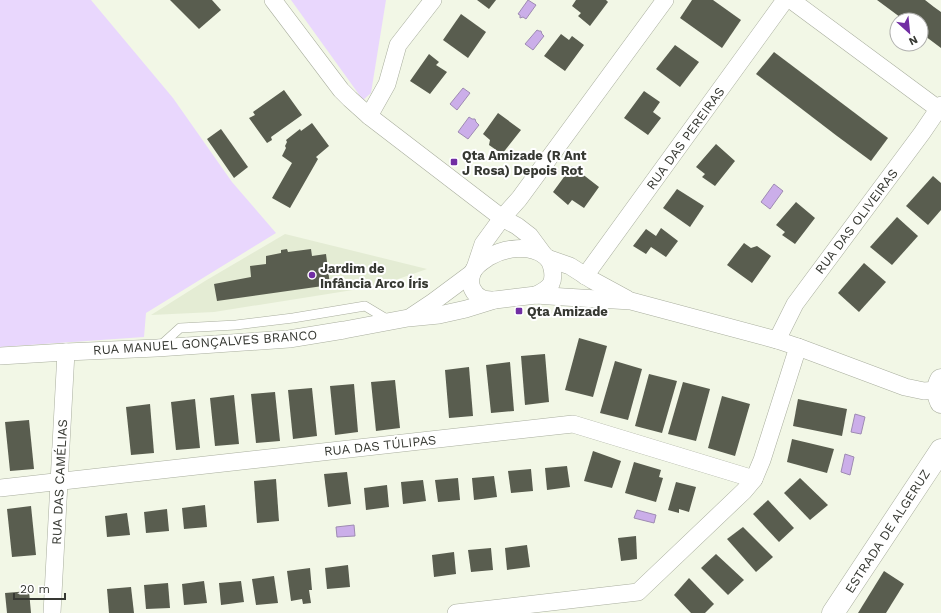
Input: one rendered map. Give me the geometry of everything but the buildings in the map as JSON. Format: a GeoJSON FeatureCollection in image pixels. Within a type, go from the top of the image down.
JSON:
{"type":"FeatureCollection","features":[{"type":"Feature","properties":{"kind":"main road","name":"ESTRADA DE ALGERUZ"},"geometry":{"type":"LineString","coordinates":[[833,613],[941,450]]}},
{"type":"Feature","properties":{"kind":"street"},"geometry":{"type":"LineString","coordinates":[[273,0],[341,90],[350,99],[369,116],[502,218],[517,226],[530,236],[546,257]]}},
{"type":"Feature","properties":{"kind":"street"},"geometry":{"type":"LineString","coordinates":[[369,116],[387,84],[398,45],[433,0]]}},
{"type":"Feature","properties":{"kind":"street"},"geometry":{"type":"LineString","coordinates":[[473,271],[483,244],[502,218],[519,199],[665,0]]}},
{"type":"Feature","properties":{"kind":"street","name":"RUA DAS PEREIRAS"},"geometry":{"type":"LineString","coordinates":[[585,276],[785,0]]}},
{"type":"Feature","properties":{"kind":"street"},"geometry":{"type":"LineString","coordinates":[[791,0],[940,109]]}},
{"type":"Feature","properties":{"kind":"street","name":"RUA DAS OLIVEIRAS"},"geometry":{"type":"LineString","coordinates":[[777,340],[795,304],[940,109]]}},
{"type":"Feature","properties":{"kind":"street","name":"RUA MANUEL GONÇALVES BRANCO"},"geometry":{"type":"LineString","coordinates":[[408,318],[433,302],[473,271],[483,261],[495,254],[510,250],[522,249],[534,250],[546,257],[570,266],[630,301]]}},
{"type":"Feature","properties":{"kind":"street","name":"RUA MANUEL GONÇALVES BRANCO"},"geometry":{"type":"LineString","coordinates":[[536,294],[545,290],[551,283],[553,274],[551,265],[546,257]]}},
{"type":"Feature","properties":{"kind":"street","name":"RUA MANUEL GONÇALVES BRANCO"},"geometry":{"type":"LineString","coordinates":[[473,271],[470,280],[473,290],[484,300],[495,300],[536,294],[630,301],[777,340],[905,387],[924,391],[940,391]]}},
{"type":"Feature","properties":{"kind":"street","name":"RUA MANUEL GONÇALVES BRANCO"},"geometry":{"type":"LineString","coordinates":[[0,356],[157,348],[289,339],[408,318],[439,315],[495,300]]}},
{"type":"Feature","properties":{"kind":"street"},"geometry":{"type":"LineString","coordinates":[[456,613],[638,592],[744,491],[754,479],[762,460],[798,347]]}},
{"type":"Feature","properties":{"kind":"street","name":"RUA DAS CAMÉLIAS"},"geometry":{"type":"LineString","coordinates":[[52,613],[66,352]]}},
{"type":"Feature","properties":{"kind":"street","name":"RUA DAS TÚLIPAS"},"geometry":{"type":"LineString","coordinates":[[0,488],[573,424],[754,479]]}},
{"type":"Feature","properties":{"kind":"shaded area"},"geometry":{"type":"Polygon","coordinates":[[[0,0],[91,0],[173,98],[232,182],[276,233],[146,313],[144,337],[0,347],[0,0]]]}},
{"type":"Feature","properties":{"kind":"shaded area"},"geometry":{"type":"Polygon","coordinates":[[[291,0],[386,0],[371,93],[363,100],[291,0]]]}},
{"type":"Feature","properties":{"kind":"shaded area"},"geometry":{"type":"Polygon","coordinates":[[[528,0],[536,5],[526,19],[523,17],[520,18],[520,15],[518,14],[528,0]]]}},
{"type":"Feature","properties":{"kind":"shaded area"},"geometry":{"type":"Polygon","coordinates":[[[537,30],[541,31],[544,36],[533,50],[525,44],[537,30]]]}},
{"type":"Feature","properties":{"kind":"shaded area"},"geometry":{"type":"Polygon","coordinates":[[[463,88],[470,93],[457,110],[450,104],[463,88]]]}},
{"type":"Feature","properties":{"kind":"shaded area"},"geometry":{"type":"Polygon","coordinates":[[[469,117],[475,119],[479,125],[468,139],[458,132],[469,117]]]}},
{"type":"Feature","properties":{"kind":"shaded area"},"geometry":{"type":"Polygon","coordinates":[[[774,184],[783,191],[770,209],[761,202],[774,184]]]}},
{"type":"Feature","properties":{"kind":"shaded area","name":"Jardim de Infância Arco Íris"},"geometry":{"type":"Polygon","coordinates":[[[285,234],[427,269],[378,286],[214,312],[151,315],[205,281],[285,234]]]}},
{"type":"Feature","properties":{"kind":"shaded area"},"geometry":{"type":"Polygon","coordinates":[[[855,414],[865,417],[861,434],[851,432],[855,414]]]}},
{"type":"Feature","properties":{"kind":"shaded area"},"geometry":{"type":"Polygon","coordinates":[[[845,454],[854,457],[850,475],[841,472],[845,454]]]}},
{"type":"Feature","properties":{"kind":"shaded area"},"geometry":{"type":"Polygon","coordinates":[[[637,510],[656,515],[654,523],[634,518],[637,510]]]}},
{"type":"Feature","properties":{"kind":"shaded area"},"geometry":{"type":"Polygon","coordinates":[[[354,525],[355,536],[337,537],[336,527],[354,525]]]}},
{"type":"Feature","properties":{"kind":"place","name":"Qta Amizade (R Ant J Rosa) Depois Rot"},"geometry":{"type":"Point","coordinates":[454,162]}},
{"type":"Feature","properties":{"kind":"place","name":"Jardim de Infância Arco Íris"},"geometry":{"type":"Point","coordinates":[312,275]}},
{"type":"Feature","properties":{"kind":"place","name":"Qta Amizade"},"geometry":{"type":"Point","coordinates":[519,311]}}]}
